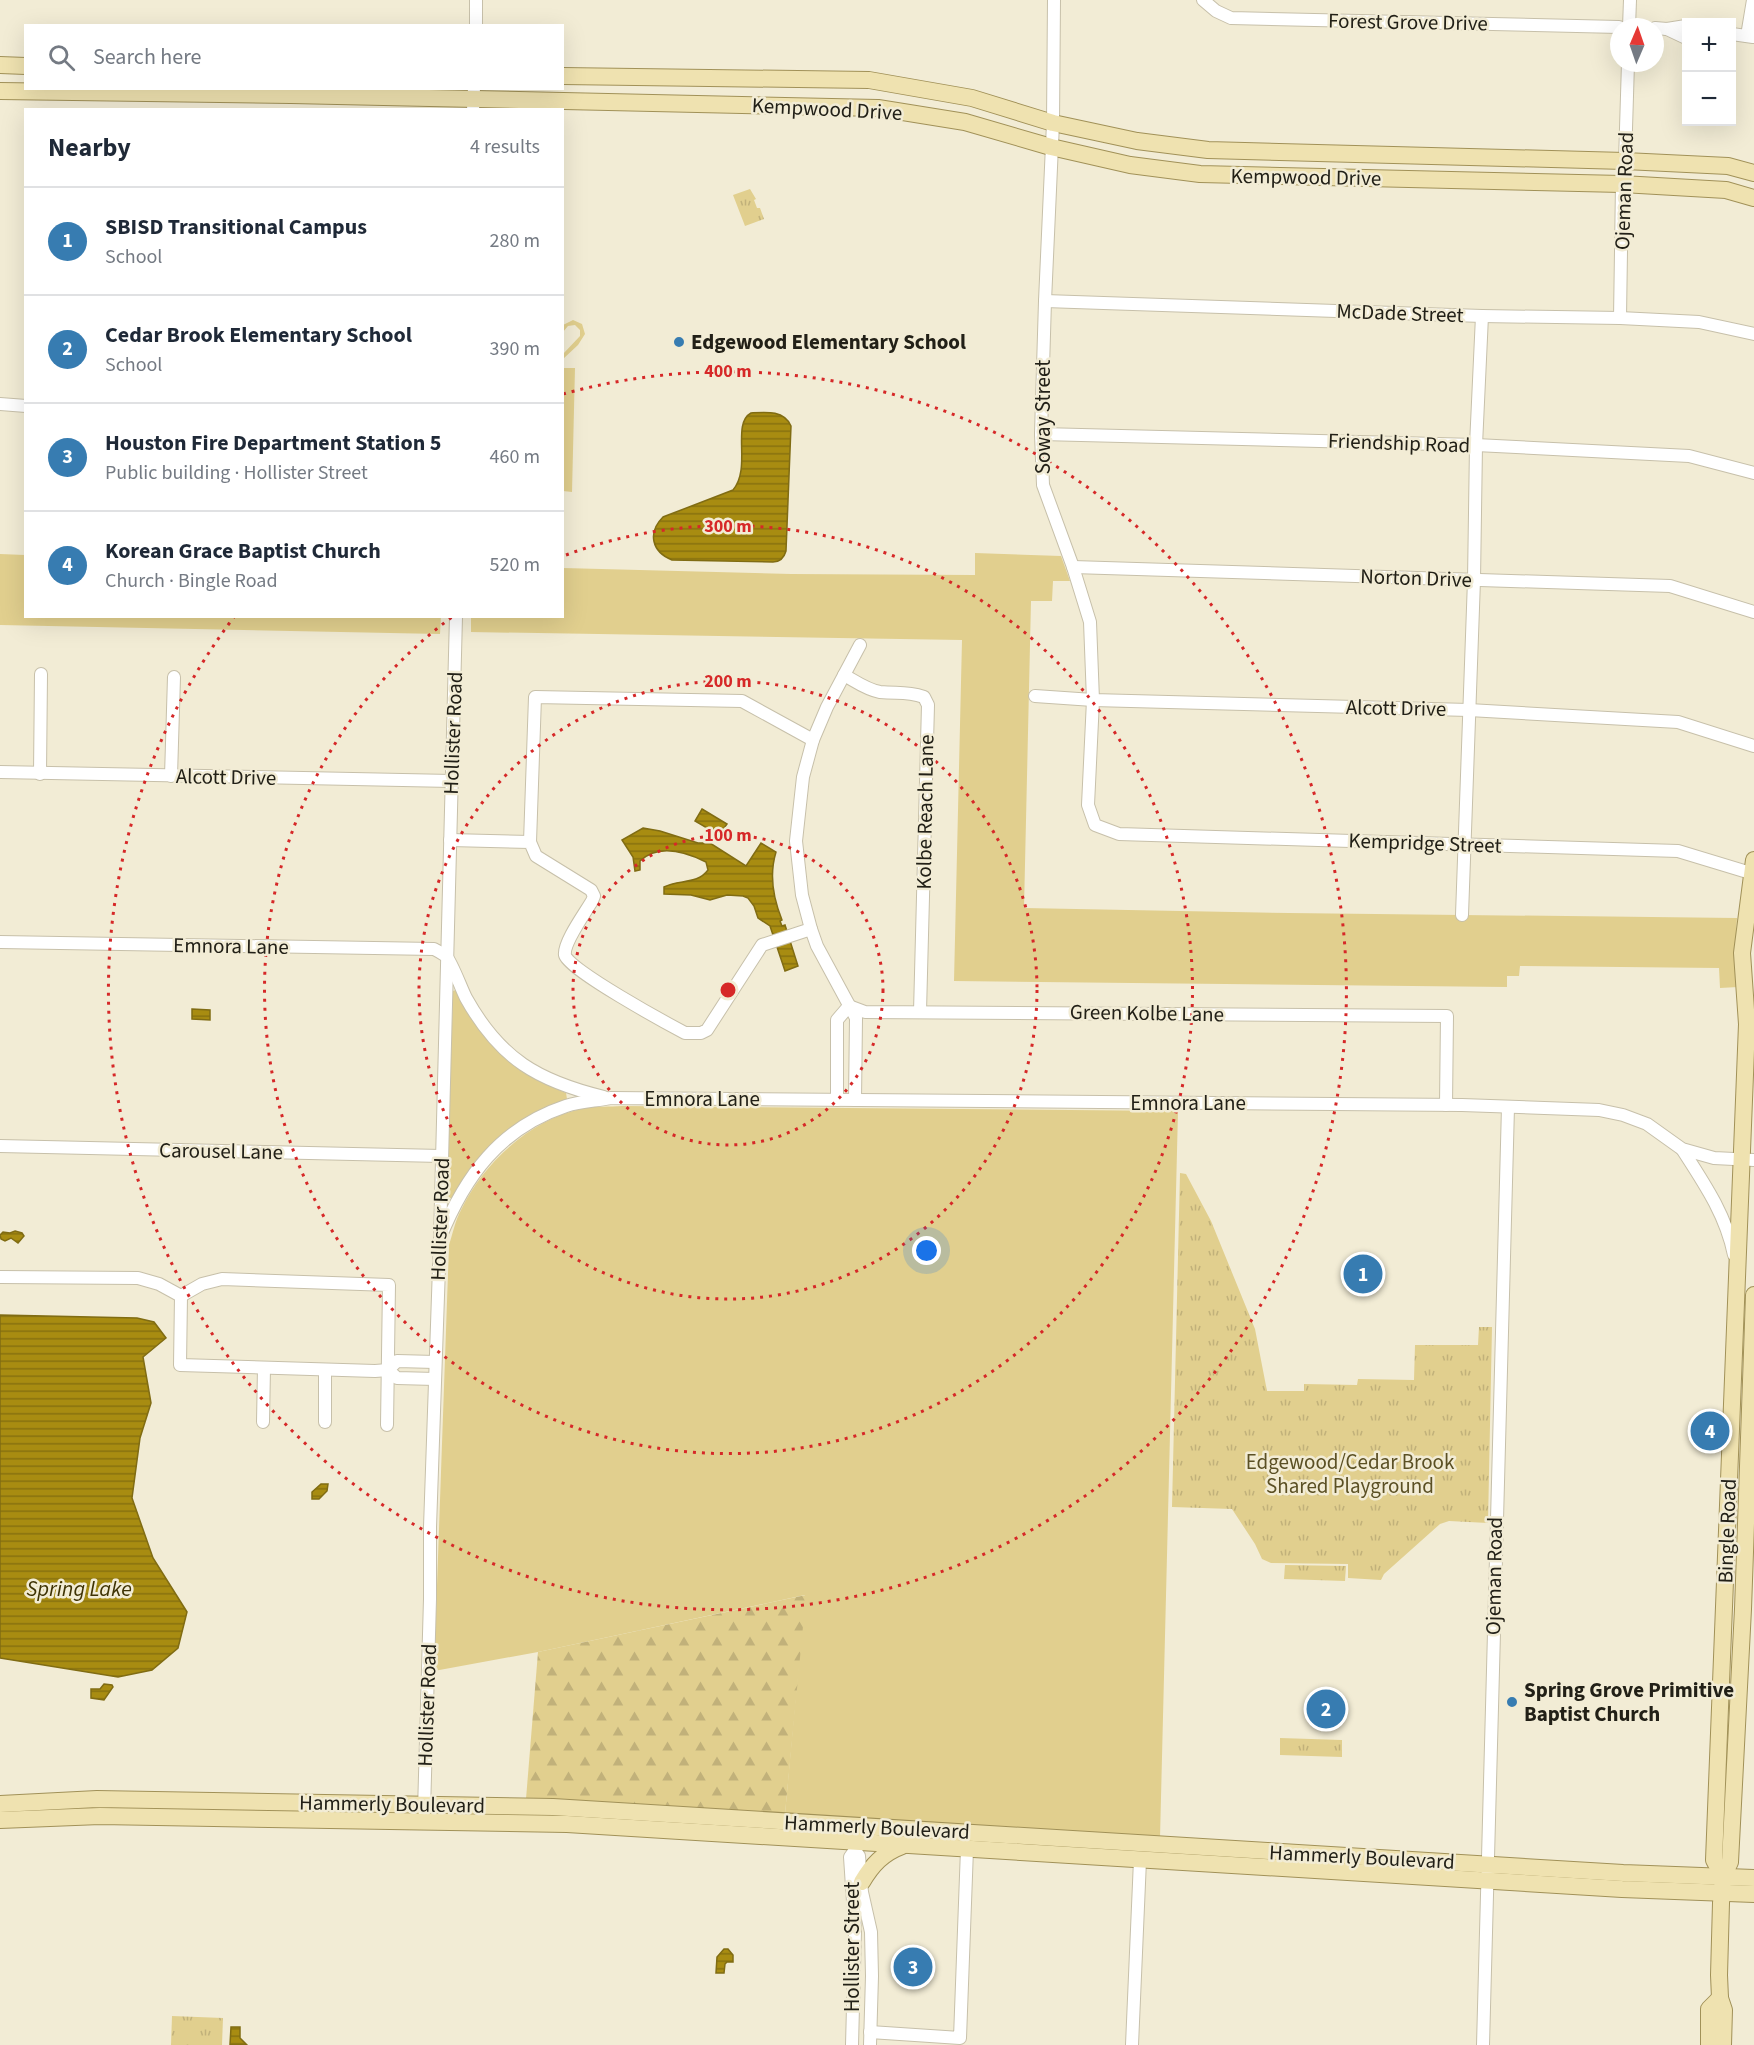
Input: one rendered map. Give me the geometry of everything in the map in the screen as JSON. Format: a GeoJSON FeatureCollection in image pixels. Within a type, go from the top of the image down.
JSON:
{"type":"FeatureCollection","features":[{"type":"Feature","properties":{"kind":"main road"},"geometry":{"type":"LineString","coordinates":[[0,65],[24,66]]}},
{"type":"Feature","properties":{"kind":"main road","name":"Kempwood Drive"},"geometry":{"type":"LineString","coordinates":[[564,76],[869,80],[972,98],[1053,123],[1137,141],[1208,150],[1625,161],[1728,166],[1754,173]]}},
{"type":"Feature","properties":{"kind":"main road"},"geometry":{"type":"LineString","coordinates":[[653,102],[656,77]]}},
{"type":"Feature","properties":{"kind":"main road"},"geometry":{"type":"LineString","coordinates":[[918,115],[924,90]]}},
{"type":"Feature","properties":{"kind":"main road","name":"Kempwood Drive"},"geometry":{"type":"LineString","coordinates":[[0,91],[291,92],[473,99],[878,108],[964,122],[1051,147],[1130,165],[1180,172],[1622,184],[1726,190],[1754,198]]}},
{"type":"Feature","properties":{"kind":"main road"},"geometry":{"type":"LineString","coordinates":[[1180,172],[1185,147]]}},
{"type":"Feature","properties":{"kind":"main road"},"geometry":{"type":"LineString","coordinates":[[1319,177],[1321,153]]}},
{"type":"Feature","properties":{"kind":"main road"},"geometry":{"type":"LineString","coordinates":[[1461,180],[1464,157]]}},
{"type":"Feature","properties":{"kind":"main road","name":"Bingle Road"},"geometry":{"type":"LineString","coordinates":[[1723,2045],[1724,2010],[1720,1998],[1719,1975],[1722,1885],[1730,1862],[1737,1731],[1748,1609],[1750,1475],[1744,1336],[1738,1274],[1748,1160],[1750,1024],[1742,953],[1753,869]]}},
{"type":"Feature","properties":{"kind":"main road","name":"Bingle Road"},"geometry":{"type":"LineString","coordinates":[[1722,1885],[1714,1860],[1729,1474],[1744,1336],[1754,1295]]}},
{"type":"Feature","properties":{"kind":"main road"},"geometry":{"type":"LineString","coordinates":[[1719,1731],[1737,1731]]}},
{"type":"Feature","properties":{"kind":"main road"},"geometry":{"type":"LineString","coordinates":[[98,1799],[100,1816]]}},
{"type":"Feature","properties":{"kind":"main road","name":"Hammerly Boulevard"},"geometry":{"type":"LineString","coordinates":[[0,1804],[98,1799],[256,1810],[424,1813],[567,1824],[855,1839],[1078,1839],[1278,1860],[1489,1873],[1623,1873],[1722,1885],[1754,1894]]}},
{"type":"Feature","properties":{"kind":"main road","name":"Hammerly Boulevard"},"geometry":{"type":"LineString","coordinates":[[0,1820],[256,1810]]}},
{"type":"Feature","properties":{"kind":"main road","name":"Hammerly Boulevard"},"geometry":{"type":"LineString","coordinates":[[855,1839],[906,1845],[1140,1860],[1278,1860]]}},
{"type":"Feature","properties":{"kind":"main road"},"geometry":{"type":"LineString","coordinates":[[1077,1856],[1078,1839]]}},
{"type":"Feature","properties":{"kind":"main road"},"geometry":{"type":"LineString","coordinates":[[862,1882],[872,1866],[882,1856],[906,1845]]}},
{"type":"Feature","properties":{"kind":"main road","name":"Hammerly Boulevard"},"geometry":{"type":"LineString","coordinates":[[1722,1885],[1754,1878]]}},
{"type":"Feature","properties":{"kind":"main road","name":"Bingle Road"},"geometry":{"type":"LineString","coordinates":[[1709,2045],[1709,2009],[1720,1998]]}},
{"type":"Feature","properties":{"kind":"street"},"geometry":{"type":"LineString","coordinates":[[476,0],[476,24]]}},
{"type":"Feature","properties":{"kind":"street","name":"Soway Street"},"geometry":{"type":"LineString","coordinates":[[1054,0],[1053,123],[1041,434],[1042,485],[1073,567],[1090,622],[1093,700],[1088,805],[1095,825]]}},
{"type":"Feature","properties":{"kind":"street","name":"Forest Grove Drive"},"geometry":{"type":"LineString","coordinates":[[1203,0],[1216,11],[1231,18],[1610,27]]}},
{"type":"Feature","properties":{"kind":"street"},"geometry":{"type":"LineString","coordinates":[[1629,18],[1630,0]]}},
{"type":"Feature","properties":{"kind":"street"},"geometry":{"type":"LineString","coordinates":[[1740,36],[1753,0]]}},
{"type":"Feature","properties":{"kind":"street"},"geometry":{"type":"LineString","coordinates":[[1664,29],[1682,26]]}},
{"type":"Feature","properties":{"kind":"street"},"geometry":{"type":"LineString","coordinates":[[1664,30],[1682,37]]}},
{"type":"Feature","properties":{"kind":"street","name":"Ojeman Road"},"geometry":{"type":"LineString","coordinates":[[1620,318],[1622,184],[1625,161],[1628,72]]}},
{"type":"Feature","properties":{"kind":"street","name":"McDade Street"},"geometry":{"type":"LineString","coordinates":[[1045,301],[1482,316],[1620,318],[1699,322],[1754,334]]}},
{"type":"Feature","properties":{"kind":"street"},"geometry":{"type":"LineString","coordinates":[[1462,915],[1482,316]]}},
{"type":"Feature","properties":{"kind":"street"},"geometry":{"type":"LineString","coordinates":[[0,404],[24,406]]}},
{"type":"Feature","properties":{"kind":"street","name":"Friendship Road"},"geometry":{"type":"LineString","coordinates":[[1041,434],[1476,445],[1689,456],[1754,473]]}},
{"type":"Feature","properties":{"kind":"street","name":"Norton Drive"},"geometry":{"type":"LineString","coordinates":[[1073,567],[1670,586],[1754,612]]}},
{"type":"Feature","properties":{"kind":"street","name":"Hollister Road"},"geometry":{"type":"LineString","coordinates":[[424,1813],[456,618]]}},
{"type":"Feature","properties":{"kind":"street"},"geometry":{"type":"LineString","coordinates":[[855,1100],[856,1018],[817,946],[805,931],[796,841],[803,777],[813,740],[827,707],[860,645]]}},
{"type":"Feature","properties":{"kind":"street"},"geometry":{"type":"LineString","coordinates":[[40,774],[41,674]]}},
{"type":"Feature","properties":{"kind":"street","name":"Kolbe Reach Lane"},"geometry":{"type":"LineString","coordinates":[[844,675],[879,692],[907,692],[924,697],[928,705],[920,1012]]}},
{"type":"Feature","properties":{"kind":"street"},"geometry":{"type":"LineString","coordinates":[[171,776],[174,677]]}},
{"type":"Feature","properties":{"kind":"street","name":"Alcott Drive"},"geometry":{"type":"LineString","coordinates":[[1035,696],[1093,700],[1469,710],[1678,722],[1754,746]]}},
{"type":"Feature","properties":{"kind":"street"},"geometry":{"type":"LineString","coordinates":[[805,931],[762,945],[707,1030],[701,1033],[685,1033],[569,963],[565,956],[567,945],[594,896],[591,890],[536,856],[530,842],[535,697],[742,701],[813,740]]}},
{"type":"Feature","properties":{"kind":"street","name":"Alcott Drive"},"geometry":{"type":"LineString","coordinates":[[0,772],[452,781]]}},
{"type":"Feature","properties":{"kind":"street","name":"Kempridge Street"},"geometry":{"type":"LineString","coordinates":[[1095,825],[1119,834],[1678,851],[1753,869]]}},
{"type":"Feature","properties":{"kind":"street"},"geometry":{"type":"LineString","coordinates":[[450,840],[530,842]]}},
{"type":"Feature","properties":{"kind":"street","name":"Emnora Lane"},"geometry":{"type":"LineString","coordinates":[[0,942],[434,949],[447,957],[477,1017],[493,1039],[516,1060],[538,1075],[571,1089],[611,1098]]}},
{"type":"Feature","properties":{"kind":"street"},"geometry":{"type":"LineString","coordinates":[[837,1100],[837,1020],[849,1006]]}},
{"type":"Feature","properties":{"kind":"street","name":"Green Kolbe Lane"},"geometry":{"type":"LineString","coordinates":[[849,1006],[865,1012],[1447,1016],[1446,1105]]}},
{"type":"Feature","properties":{"kind":"street","name":"Emnora Lane"},"geometry":{"type":"LineString","coordinates":[[440,1238],[452,1208],[470,1177],[512,1133],[538,1117],[568,1105],[611,1098],[1446,1105],[1599,1110],[1623,1115],[1647,1124],[1682,1149],[1714,1158],[1748,1160]]}},
{"type":"Feature","properties":{"kind":"street","name":"Ojeman Road"},"geometry":{"type":"LineString","coordinates":[[1483,2045],[1508,1107]]}},
{"type":"Feature","properties":{"kind":"street","name":"Carousel Lane"},"geometry":{"type":"LineString","coordinates":[[0,1146],[441,1156]]}},
{"type":"Feature","properties":{"kind":"street"},"geometry":{"type":"LineString","coordinates":[[1682,1149],[1710,1191],[1726,1225],[1738,1274]]}},
{"type":"Feature","properties":{"kind":"street"},"geometry":{"type":"LineString","coordinates":[[0,1277],[138,1278],[159,1284],[181,1296]]}},
{"type":"Feature","properties":{"kind":"street"},"geometry":{"type":"LineString","coordinates":[[181,1296],[202,1284],[222,1279],[389,1285],[387,1425]]}},
{"type":"Feature","properties":{"kind":"street"},"geometry":{"type":"LineString","coordinates":[[181,1296],[180,1365],[375,1371],[388,1370],[397,1361],[435,1362]]}},
{"type":"Feature","properties":{"kind":"street"},"geometry":{"type":"LineString","coordinates":[[264,1368],[264,1422]]}},
{"type":"Feature","properties":{"kind":"street"},"geometry":{"type":"LineString","coordinates":[[325,1370],[325,1422]]}},
{"type":"Feature","properties":{"kind":"street"},"geometry":{"type":"LineString","coordinates":[[388,1370],[397,1378],[435,1379]]}},
{"type":"Feature","properties":{"kind":"street"},"geometry":{"type":"LineString","coordinates":[[1729,1474],[1750,1475]]}},
{"type":"Feature","properties":{"kind":"street"},"geometry":{"type":"LineString","coordinates":[[1723,1609],[1748,1609]]}},
{"type":"Feature","properties":{"kind":"street","name":"Hollister Street"},"geometry":{"type":"LineString","coordinates":[[855,1839],[871,1932],[870,2039]]}},
{"type":"Feature","properties":{"kind":"street","name":"Hollister Street"},"geometry":{"type":"LineString","coordinates":[[852,2045],[855,1931],[850,1857],[855,1839]]}},
{"type":"Feature","properties":{"kind":"street"},"geometry":{"type":"LineString","coordinates":[[870,2039],[960,2038],[967,1849]]}},
{"type":"Feature","properties":{"kind":"street"},"geometry":{"type":"LineString","coordinates":[[1132,2045],[1140,1860]]}},
{"type":"Feature","properties":{"kind":"green space"},"geometry":{"type":"Polygon","coordinates":[[[750,189],[764,219],[745,226],[733,195],[750,189]]]}},
{"type":"Feature","properties":{"kind":"green space"},"geometry":{"type":"Polygon","coordinates":[[[573,320],[582,324],[585,334],[578,345],[564,358],[564,353],[580,336],[580,330],[575,325],[568,326],[564,331],[564,324],[573,320]]]}},
{"type":"Feature","properties":{"kind":"green space"},"geometry":{"type":"Polygon","coordinates":[[[564,368],[575,368],[572,492],[564,491],[564,368]]]}},
{"type":"Feature","properties":{"kind":"green space"},"geometry":{"type":"Polygon","coordinates":[[[975,553],[1061,556],[1070,581],[1053,581],[1052,601],[1031,601],[1024,908],[1737,918],[1735,955],[1738,987],[1720,988],[1719,968],[1520,966],[1519,976],[1507,976],[1507,987],[954,981],[962,640],[471,632],[471,618],[564,618],[564,568],[791,574],[975,575],[975,553]]]}},
{"type":"Feature","properties":{"kind":"green space"},"geometry":{"type":"Polygon","coordinates":[[[0,554],[24,555],[24,618],[441,618],[440,634],[0,625],[0,554]]]}},
{"type":"Feature","properties":{"kind":"green space"},"geometry":{"type":"Polygon","coordinates":[[[458,989],[535,1079],[566,1093],[567,1099],[534,1116],[453,1198],[449,1198],[447,1192],[453,991],[458,989]]]}},
{"type":"Feature","properties":{"kind":"green space"},"geometry":{"type":"Polygon","coordinates":[[[590,1107],[1178,1111],[1160,1838],[785,1814],[805,1595],[538,1652],[434,1671],[449,1245],[456,1223],[471,1192],[483,1175],[496,1159],[529,1132],[565,1113],[590,1107]]]}},
{"type":"Feature","properties":{"kind":"green space","name":"Edgewood/Cedar Brook Shared Playground"},"geometry":{"type":"Polygon","coordinates":[[[1180,1173],[1186,1174],[1211,1221],[1255,1329],[1267,1391],[1304,1391],[1304,1384],[1357,1385],[1358,1379],[1414,1380],[1415,1345],[1478,1345],[1479,1327],[1492,1327],[1488,1523],[1449,1521],[1440,1524],[1384,1574],[1381,1580],[1348,1578],[1348,1564],[1271,1563],[1262,1559],[1232,1509],[1172,1507],[1180,1173]]]}},
{"type":"Feature","properties":{"kind":"green space"},"geometry":{"type":"Polygon","coordinates":[[[1285,1565],[1346,1566],[1345,1581],[1284,1579],[1285,1565]]]}},
{"type":"Feature","properties":{"kind":"green space"},"geometry":{"type":"Polygon","coordinates":[[[806,1595],[785,1814],[526,1799],[538,1652],[806,1595]]]}},
{"type":"Feature","properties":{"kind":"green space"},"geometry":{"type":"Polygon","coordinates":[[[1280,1738],[1342,1740],[1342,1757],[1280,1755],[1280,1738]]]}},
{"type":"Feature","properties":{"kind":"green space"},"geometry":{"type":"Polygon","coordinates":[[[172,2016],[223,2018],[222,2045],[171,2045],[172,2016]]]}},
{"type":"Feature","properties":{"kind":"water"},"geometry":{"type":"Polygon","coordinates":[[[768,412],[779,415],[784,417],[791,426],[784,556],[773,562],[672,560],[665,557],[654,541],[655,529],[663,517],[733,490],[741,470],[742,427],[745,419],[751,413],[768,412]]]}},
{"type":"Feature","properties":{"kind":"water"},"geometry":{"type":"Polygon","coordinates":[[[702,809],[727,824],[719,835],[695,821],[702,809]]]}},
{"type":"Feature","properties":{"kind":"water"},"geometry":{"type":"Polygon","coordinates":[[[643,828],[698,843],[710,843],[746,866],[761,843],[776,852],[772,878],[774,895],[782,920],[780,921],[782,926],[785,925],[798,966],[785,971],[770,926],[758,918],[748,898],[727,895],[710,900],[691,895],[664,894],[664,887],[704,875],[708,870],[706,862],[673,851],[656,852],[640,861],[640,870],[635,871],[633,857],[622,840],[643,828]]]}},
{"type":"Feature","properties":{"kind":"water"},"geometry":{"type":"Polygon","coordinates":[[[192,1009],[210,1010],[210,1020],[192,1019],[192,1009]]]}},
{"type":"Feature","properties":{"kind":"water"},"geometry":{"type":"Polygon","coordinates":[[[15,1231],[24,1236],[18,1243],[11,1238],[5,1241],[1,1239],[0,1235],[3,1232],[15,1231]]]}},
{"type":"Feature","properties":{"kind":"water","name":"Spring Lake"},"geometry":{"type":"Polygon","coordinates":[[[0,1315],[137,1318],[154,1322],[166,1338],[143,1357],[151,1403],[140,1438],[132,1498],[153,1558],[187,1612],[178,1648],[152,1670],[118,1677],[0,1658],[0,1315]]]}},
{"type":"Feature","properties":{"kind":"water"},"geometry":{"type":"Polygon","coordinates":[[[321,1484],[328,1484],[327,1491],[319,1499],[312,1499],[312,1492],[321,1484]]]}},
{"type":"Feature","properties":{"kind":"water"},"geometry":{"type":"Polygon","coordinates":[[[104,1684],[113,1687],[104,1700],[91,1698],[91,1689],[100,1689],[104,1684]]]}},
{"type":"Feature","properties":{"kind":"water"},"geometry":{"type":"Polygon","coordinates":[[[724,1949],[728,1949],[733,1955],[733,1962],[725,1964],[724,1973],[716,1973],[717,1957],[724,1949]]]}},
{"type":"Feature","properties":{"kind":"water"},"geometry":{"type":"Polygon","coordinates":[[[231,2027],[240,2027],[240,2038],[247,2045],[230,2045],[231,2027]]]}},
{"type":"Feature","properties":{"kind":"place","name":"Edgewood Elementary School"},"geometry":{"type":"Point","coordinates":[679,342]}},
{"type":"Feature","properties":{"kind":"place","name":"SBISD Transitional Campus"},"geometry":{"type":"Point","coordinates":[1363,1274]}},
{"type":"Feature","properties":{"kind":"place","name":"Korean Grace Baptist Church"},"geometry":{"type":"Point","coordinates":[1710,1431]}},
{"type":"Feature","properties":{"kind":"place","name":"Spring Grove Primitive Baptist Church"},"geometry":{"type":"Point","coordinates":[1512,1702]}},
{"type":"Feature","properties":{"kind":"place","name":"Cedar Brook Elementary School"},"geometry":{"type":"Point","coordinates":[1326,1709]}},
{"type":"Feature","properties":{"kind":"place","name":"Houston Fire Department Station 5"},"geometry":{"type":"Point","coordinates":[913,1967]}}]}
